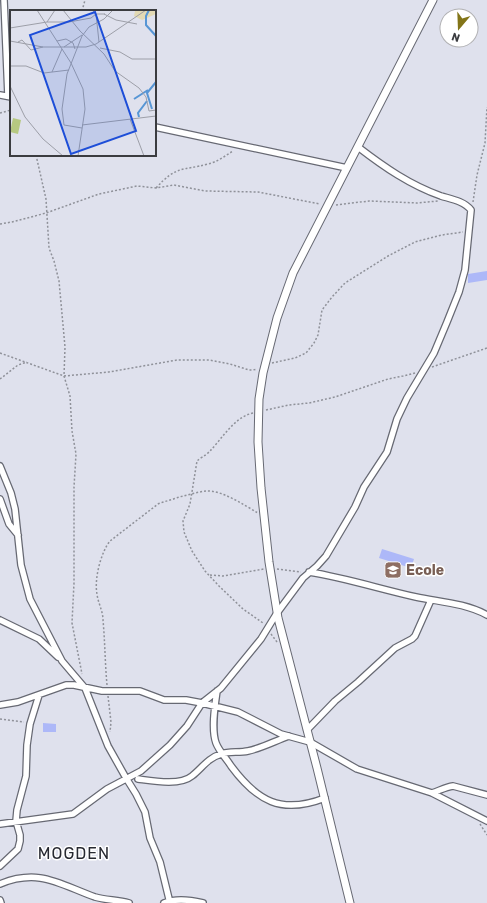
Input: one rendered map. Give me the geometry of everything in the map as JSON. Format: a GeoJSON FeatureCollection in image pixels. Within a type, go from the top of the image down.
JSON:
{"type":"FeatureCollection","features":[{"type":"Feature","properties":{"kind":"street"},"geometry":{"type":"LineString","coordinates":[[0,95],[9,97],[4,0]]}},
{"type":"Feature","properties":{"kind":"street"},"geometry":{"type":"LineString","coordinates":[[350,903],[277,613],[270,568],[258,442],[259,399],[265,365],[285,292],[306,245],[348,168],[434,0]]}},
{"type":"Feature","properties":{"kind":"street"},"geometry":{"type":"LineString","coordinates":[[156,127],[348,168]]}},
{"type":"Feature","properties":{"kind":"street"},"geometry":{"type":"LineString","coordinates":[[0,824],[73,814],[107,789],[142,771],[170,745],[187,726],[202,703],[217,691],[246,658],[303,578],[317,566],[331,549],[355,507],[364,487],[387,452],[397,419],[434,353],[459,292],[465,270],[471,210],[463,204],[429,192],[404,179],[358,147]]}},
{"type":"Feature","properties":{"kind":"street"},"geometry":{"type":"LineString","coordinates":[[0,466],[11,492],[15,509],[21,565],[30,600],[62,661]]}},
{"type":"Feature","properties":{"kind":"street"},"geometry":{"type":"LineString","coordinates":[[0,500],[9,524],[18,535]]}},
{"type":"Feature","properties":{"kind":"street"},"geometry":{"type":"LineString","coordinates":[[309,572],[345,579],[402,594],[461,605],[487,615]]}},
{"type":"Feature","properties":{"kind":"street"},"geometry":{"type":"LineString","coordinates":[[307,730],[335,701],[395,648],[415,636],[430,600]]}},
{"type":"Feature","properties":{"kind":"street"},"geometry":{"type":"LineString","coordinates":[[0,620],[46,644],[85,688],[108,746],[145,812],[150,838],[160,862],[168,902],[185,900],[203,903]]}},
{"type":"Feature","properties":{"kind":"street"},"geometry":{"type":"LineString","coordinates":[[0,704],[18,702],[66,685],[107,691],[140,691],[164,700],[186,700],[202,703],[238,712],[281,734],[310,742],[357,769],[432,793],[487,821]]}},
{"type":"Feature","properties":{"kind":"street"},"geometry":{"type":"LineString","coordinates":[[217,691],[214,706],[215,743],[237,774],[254,792],[278,805],[294,806],[312,803],[324,798]]}},
{"type":"Feature","properties":{"kind":"street"},"geometry":{"type":"LineString","coordinates":[[0,866],[18,849],[20,835],[16,821],[17,810],[26,776],[27,745],[30,724],[39,695]]}},
{"type":"Feature","properties":{"kind":"street"},"geometry":{"type":"LineString","coordinates":[[138,779],[160,782],[184,781],[192,776],[212,757],[222,754],[247,752],[289,736]]}},
{"type":"Feature","properties":{"kind":"street"},"geometry":{"type":"LineString","coordinates":[[136,794],[138,779],[142,771]]}},
{"type":"Feature","properties":{"kind":"street"},"geometry":{"type":"LineString","coordinates":[[432,793],[452,786],[487,795]]}},
{"type":"Feature","properties":{"kind":"street"},"geometry":{"type":"LineString","coordinates":[[0,884],[27,877],[40,877],[97,897],[116,902],[129,903]]}},
{"type":"Feature","properties":{"kind":"path"},"geometry":{"type":"LineString","coordinates":[[82,10],[85,0]]}},
{"type":"Feature","properties":{"kind":"path"},"geometry":{"type":"LineString","coordinates":[[471,210],[475,198],[477,175],[485,143],[487,107]]}},
{"type":"Feature","properties":{"kind":"path"},"geometry":{"type":"LineString","coordinates":[[0,113],[10,110]]}},
{"type":"Feature","properties":{"kind":"path"},"geometry":{"type":"LineString","coordinates":[[156,188],[164,178],[176,171],[213,162],[234,150],[240,144]]}},
{"type":"Feature","properties":{"kind":"path"},"geometry":{"type":"LineString","coordinates":[[36,156],[46,199],[49,248],[59,281],[65,347],[64,376],[70,396],[72,431],[76,454],[72,623],[85,688]]}},
{"type":"Feature","properties":{"kind":"path"},"geometry":{"type":"LineString","coordinates":[[0,224],[46,213],[99,194],[136,186],[156,188],[174,185],[205,191],[258,192],[328,206],[369,201],[417,203],[441,201]]}},
{"type":"Feature","properties":{"kind":"path"},"geometry":{"type":"LineString","coordinates":[[0,353],[64,376],[109,372],[176,360],[209,360],[253,370],[265,365],[295,358],[306,353],[318,335],[322,310],[332,296],[345,283],[388,256],[415,242],[442,235],[469,231]]}},
{"type":"Feature","properties":{"kind":"path"},"geometry":{"type":"LineString","coordinates":[[280,647],[268,629],[244,609],[209,575],[192,551],[184,532],[183,521],[190,504],[197,462],[246,415],[278,407],[309,403],[334,397],[388,378],[403,376],[424,370],[487,348]]}},
{"type":"Feature","properties":{"kind":"path"},"geometry":{"type":"LineString","coordinates":[[0,379],[18,365],[27,362]]}},
{"type":"Feature","properties":{"kind":"path"},"geometry":{"type":"LineString","coordinates":[[110,734],[111,722],[107,691],[103,619],[97,594],[96,582],[106,546],[120,533],[158,504],[191,494],[207,491],[235,500],[265,517]]}},
{"type":"Feature","properties":{"kind":"path"},"geometry":{"type":"LineString","coordinates":[[209,575],[223,576],[270,568],[309,572]]}},
{"type":"Feature","properties":{"kind":"path"},"geometry":{"type":"LineString","coordinates":[[0,720],[30,724]]}},
{"type":"Feature","properties":{"kind":"building"},"geometry":{"type":"Polygon","coordinates":[[[487,271],[487,280],[468,283],[468,274],[487,271]]]}},
{"type":"Feature","properties":{"kind":"building"},"geometry":{"type":"Polygon","coordinates":[[[382,549],[414,559],[411,568],[379,558],[382,549]]]}},
{"type":"Feature","properties":{"kind":"building"},"geometry":{"type":"Polygon","coordinates":[[[43,723],[56,724],[56,732],[43,732],[43,723]]]}},
{"type":"Feature","properties":{"kind":"place","name":"Ecole"},"geometry":{"type":"Point","coordinates":[393,570]}},
{"type":"Feature","properties":{"kind":"district","name":"MOGDEN"},"geometry":{"type":"Point","coordinates":[74,853]}}]}
